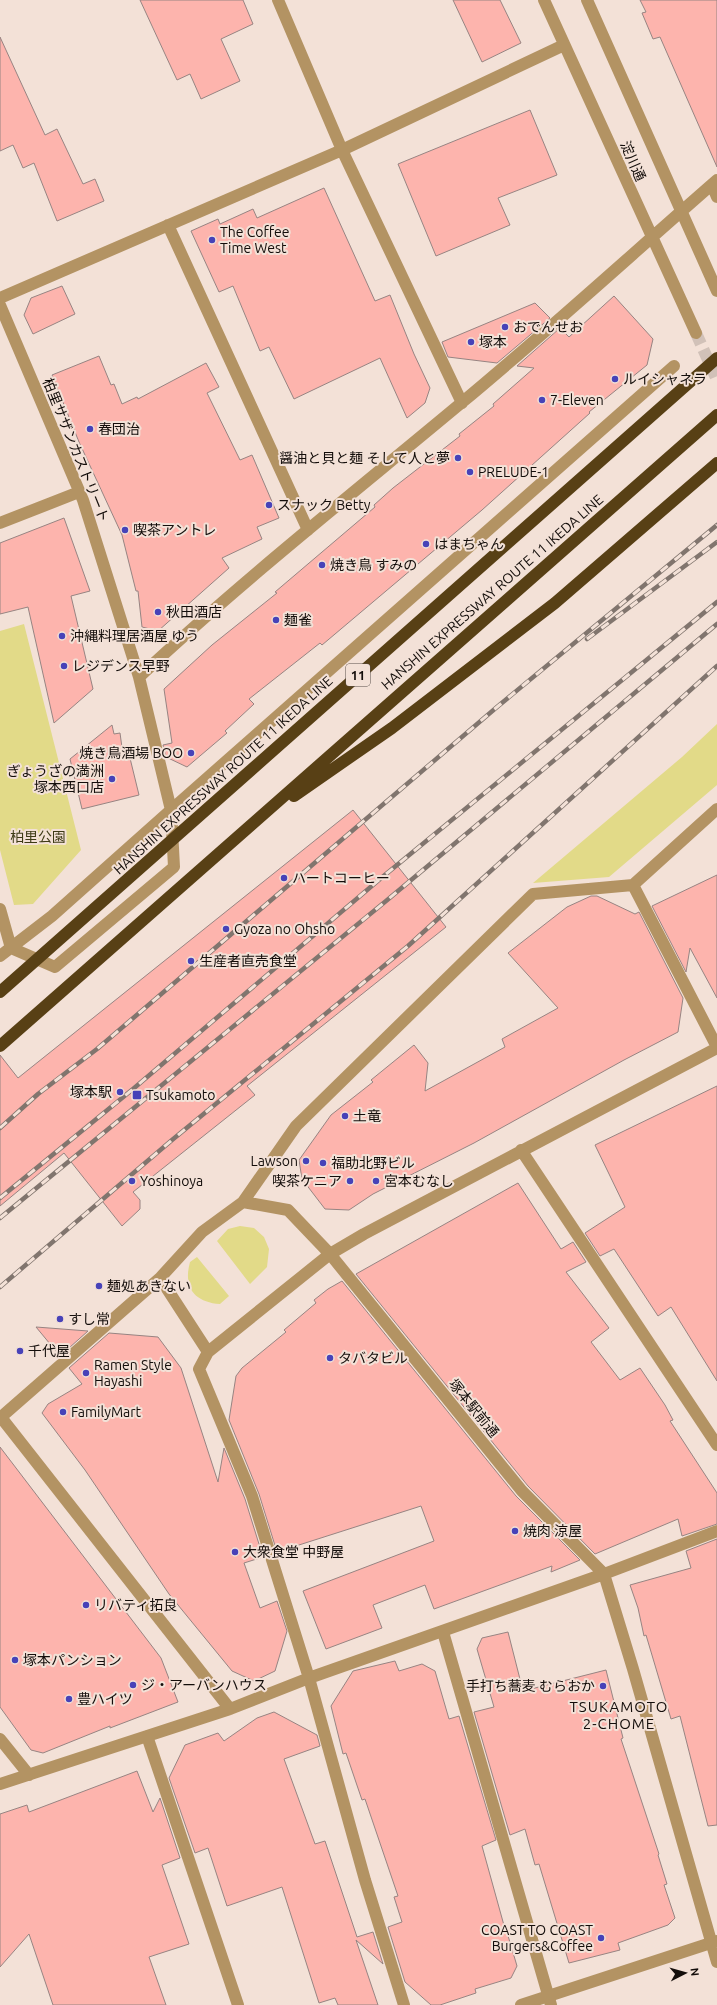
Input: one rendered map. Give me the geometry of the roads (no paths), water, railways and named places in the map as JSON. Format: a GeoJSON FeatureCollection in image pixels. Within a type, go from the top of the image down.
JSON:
{"type":"FeatureCollection","features":[{"type":"Feature","properties":{"kind":"highway","name":"HANSHIN EXPRESSWAY ROUTE 11 IKEDA LINE"},"geometry":{"type":"LineString","coordinates":[[0,992],[717,358]]}},
{"type":"Feature","properties":{"kind":"highway","name":"HANSHIN EXPRESSWAY ROUTE 11 IKEDA LINE"},"geometry":{"type":"LineString","coordinates":[[0,1046],[717,414]]}},
{"type":"Feature","properties":{"kind":"highway"},"geometry":{"type":"LineString","coordinates":[[249,826],[392,728],[555,603],[717,463]]}},
{"type":"Feature","properties":{"kind":"street"},"geometry":{"type":"LineString","coordinates":[[278,0],[342,150],[462,403]]}},
{"type":"Feature","properties":{"kind":"street","name":"淀川通"},"geometry":{"type":"LineString","coordinates":[[544,0],[651,238],[696,333]]}},
{"type":"Feature","properties":{"kind":"street","name":"淀川通"},"geometry":{"type":"LineString","coordinates":[[587,0],[717,291]]}},
{"type":"Feature","properties":{"kind":"street"},"geometry":{"type":"LineString","coordinates":[[0,298],[342,150],[564,44]]}},
{"type":"Feature","properties":{"kind":"street"},"geometry":{"type":"LineString","coordinates":[[138,677],[174,644],[308,530],[462,403],[714,183],[717,197]]}},
{"type":"Feature","properties":{"kind":"street"},"geometry":{"type":"LineString","coordinates":[[168,225],[308,530]]}},
{"type":"Feature","properties":{"kind":"street","name":"柏里サザンカストリート"},"geometry":{"type":"LineString","coordinates":[[0,305],[79,492],[138,677],[171,810],[174,867],[55,967],[11,948]]}},
{"type":"Feature","properties":{"kind":"street"},"geometry":{"type":"LineString","coordinates":[[0,956],[52,916],[674,366]]}},
{"type":"Feature","properties":{"kind":"street"},"geometry":{"type":"LineString","coordinates":[[0,524],[79,492]]}},
{"type":"Feature","properties":{"kind":"street"},"geometry":{"type":"LineString","coordinates":[[230,1709],[0,1417],[160,1278],[202,1232],[243,1202],[296,1126],[533,894],[633,885],[717,809]]}},
{"type":"Feature","properties":{"kind":"street"},"geometry":{"type":"LineString","coordinates":[[404,2005],[365,1880],[309,1678],[252,1496],[199,1369],[208,1352],[330,1254],[364,1234],[717,1048],[633,885]]}},
{"type":"Feature","properties":{"kind":"street"},"geometry":{"type":"LineString","coordinates":[[0,909],[11,948]]}},
{"type":"Feature","properties":{"kind":"street"},"geometry":{"type":"LineString","coordinates":[[522,1150],[717,1445]]}},
{"type":"Feature","properties":{"kind":"street","name":"塚本駅前通"},"geometry":{"type":"LineString","coordinates":[[243,1202],[288,1210],[330,1254],[522,1491],[604,1574]]}},
{"type":"Feature","properties":{"kind":"street"},"geometry":{"type":"LineString","coordinates":[[160,1278],[208,1352]]}},
{"type":"Feature","properties":{"kind":"street"},"geometry":{"type":"LineString","coordinates":[[0,1784],[230,1709],[309,1678],[604,1574],[717,1531]]}},
{"type":"Feature","properties":{"kind":"street"},"geometry":{"type":"LineString","coordinates":[[604,1574],[714,1942],[717,1962]]}},
{"type":"Feature","properties":{"kind":"street"},"geometry":{"type":"LineString","coordinates":[[443,1632],[550,2001]]}},
{"type":"Feature","properties":{"kind":"street"},"geometry":{"type":"LineString","coordinates":[[147,1736],[238,2005]]}},
{"type":"Feature","properties":{"kind":"street"},"geometry":{"type":"LineString","coordinates":[[0,1739],[29,1775]]}},
{"type":"Feature","properties":{"kind":"street"},"geometry":{"type":"LineString","coordinates":[[521,2005],[550,2001],[714,1942]]}},
{"type":"Feature","properties":{"kind":"tunnel"},"geometry":{"type":"LineString","coordinates":[[696,333],[717,380]]}},
{"type":"Feature","properties":{"kind":"railway"},"geometry":{"type":"LineString","coordinates":[[0,1128],[38,1094],[97,1049],[497,707],[717,525]]}},
{"type":"Feature","properties":{"kind":"railway"},"geometry":{"type":"LineString","coordinates":[[587,639],[717,542]]}},
{"type":"Feature","properties":{"kind":"railway"},"geometry":{"type":"LineString","coordinates":[[0,1198],[133,1089],[380,879],[717,602]]}},
{"type":"Feature","properties":{"kind":"railway"},"geometry":{"type":"LineString","coordinates":[[0,1218],[386,901],[717,624]]}},
{"type":"Feature","properties":{"kind":"railway"},"geometry":{"type":"LineString","coordinates":[[0,1287],[172,1140],[408,946],[717,666]]}},
{"type":"Feature","properties":{"kind":"place","name":"The Coffee Time West"},"geometry":{"type":"Point","coordinates":[212,240]}},
{"type":"Feature","properties":{"kind":"place","name":"おでんせお"},"geometry":{"type":"Point","coordinates":[505,327]}},
{"type":"Feature","properties":{"kind":"place","name":"塚本"},"geometry":{"type":"Point","coordinates":[471,342]}},
{"type":"Feature","properties":{"kind":"place","name":"ルイシャネラ"},"geometry":{"type":"Point","coordinates":[615,379]}},
{"type":"Feature","properties":{"kind":"place","name":"7-Eleven"},"geometry":{"type":"Point","coordinates":[542,400]}},
{"type":"Feature","properties":{"kind":"place","name":"春団治"},"geometry":{"type":"Point","coordinates":[90,429]}},
{"type":"Feature","properties":{"kind":"place","name":"醤油と貝と麺 そして人と夢"},"geometry":{"type":"Point","coordinates":[458,458]}},
{"type":"Feature","properties":{"kind":"place","name":"PRELUDE-1"},"geometry":{"type":"Point","coordinates":[470,472]}},
{"type":"Feature","properties":{"kind":"place","name":"スナック Betty"},"geometry":{"type":"Point","coordinates":[269,505]}},
{"type":"Feature","properties":{"kind":"place","name":"喫茶アントレ"},"geometry":{"type":"Point","coordinates":[125,530]}},
{"type":"Feature","properties":{"kind":"place","name":"はまちゃん"},"geometry":{"type":"Point","coordinates":[426,544]}},
{"type":"Feature","properties":{"kind":"place","name":"焼き鳥 すみの"},"geometry":{"type":"Point","coordinates":[322,565]}},
{"type":"Feature","properties":{"kind":"place","name":"秋田酒店"},"geometry":{"type":"Point","coordinates":[158,612]}},
{"type":"Feature","properties":{"kind":"place","name":"麺雀"},"geometry":{"type":"Point","coordinates":[276,620]}},
{"type":"Feature","properties":{"kind":"place","name":"沖縄料理居酒屋 ゆう"},"geometry":{"type":"Point","coordinates":[62,636]}},
{"type":"Feature","properties":{"kind":"place","name":"レジデンス早野"},"geometry":{"type":"Point","coordinates":[64,666]}},
{"type":"Feature","properties":{"kind":"place","name":"焼き鳥酒場 BOO"},"geometry":{"type":"Point","coordinates":[191,753]}},
{"type":"Feature","properties":{"kind":"place","name":"ぎょうざの満洲 塚本西口店"},"geometry":{"type":"Point","coordinates":[112,779]}},
{"type":"Feature","properties":{"kind":"place","name":"ハートコーヒー"},"geometry":{"type":"Point","coordinates":[284,878]}},
{"type":"Feature","properties":{"kind":"place","name":"Gyoza no Ohsho"},"geometry":{"type":"Point","coordinates":[226,929]}},
{"type":"Feature","properties":{"kind":"place","name":"生産者直売食堂"},"geometry":{"type":"Point","coordinates":[191,961]}},
{"type":"Feature","properties":{"kind":"place","name":"塚本駅"},"geometry":{"type":"Point","coordinates":[120,1092]}},
{"type":"Feature","properties":{"kind":"place","name":"Tsukamoto"},"geometry":{"type":"Point","coordinates":[137,1095]}},
{"type":"Feature","properties":{"kind":"place","name":"土竜"},"geometry":{"type":"Point","coordinates":[345,1116]}},
{"type":"Feature","properties":{"kind":"place","name":"Lawson"},"geometry":{"type":"Point","coordinates":[306,1161]}},
{"type":"Feature","properties":{"kind":"place","name":"福助北野ビル"},"geometry":{"type":"Point","coordinates":[323,1163]}},
{"type":"Feature","properties":{"kind":"place","name":"Yoshinoya"},"geometry":{"type":"Point","coordinates":[132,1181]}},
{"type":"Feature","properties":{"kind":"place","name":"喫茶ケニア"},"geometry":{"type":"Point","coordinates":[350,1181]}},
{"type":"Feature","properties":{"kind":"place","name":"宮本むなし"},"geometry":{"type":"Point","coordinates":[376,1181]}},
{"type":"Feature","properties":{"kind":"place","name":"麺処あきない"},"geometry":{"type":"Point","coordinates":[99,1286]}},
{"type":"Feature","properties":{"kind":"place","name":"すし常"},"geometry":{"type":"Point","coordinates":[60,1319]}},
{"type":"Feature","properties":{"kind":"place","name":"千代屋"},"geometry":{"type":"Point","coordinates":[20,1351]}},
{"type":"Feature","properties":{"kind":"place","name":"タバタビル"},"geometry":{"type":"Point","coordinates":[330,1358]}},
{"type":"Feature","properties":{"kind":"place","name":"Ramen Style Hayashi"},"geometry":{"type":"Point","coordinates":[86,1373]}},
{"type":"Feature","properties":{"kind":"place","name":"FamilyMart"},"geometry":{"type":"Point","coordinates":[63,1412]}},
{"type":"Feature","properties":{"kind":"place","name":"焼肉 涼屋"},"geometry":{"type":"Point","coordinates":[515,1531]}},
{"type":"Feature","properties":{"kind":"place","name":"大衆食堂 中野屋"},"geometry":{"type":"Point","coordinates":[235,1552]}},
{"type":"Feature","properties":{"kind":"place","name":"リバティ拓良"},"geometry":{"type":"Point","coordinates":[86,1605]}},
{"type":"Feature","properties":{"kind":"place","name":"塚本パンション"},"geometry":{"type":"Point","coordinates":[15,1660]}},
{"type":"Feature","properties":{"kind":"place","name":"ジ・アーバンハウス"},"geometry":{"type":"Point","coordinates":[133,1685]}},
{"type":"Feature","properties":{"kind":"place","name":"手打ち蕎麦 むらおか"},"geometry":{"type":"Point","coordinates":[603,1686]}},
{"type":"Feature","properties":{"kind":"place","name":"豊ハイツ"},"geometry":{"type":"Point","coordinates":[69,1699]}},
{"type":"Feature","properties":{"kind":"place","name":"COAST TO COAST Burgers&Coffee"},"geometry":{"type":"Point","coordinates":[601,1938]}},
{"type":"Feature","properties":{"kind":"district","name":"TSUKAMOTO 2-CHOME"},"geometry":{"type":"Point","coordinates":[619,1716]}},
{"type":"Feature","properties":{"kind":"park label","name":"柏里公園"},"geometry":{"type":"Point","coordinates":[38,837]}}]}
